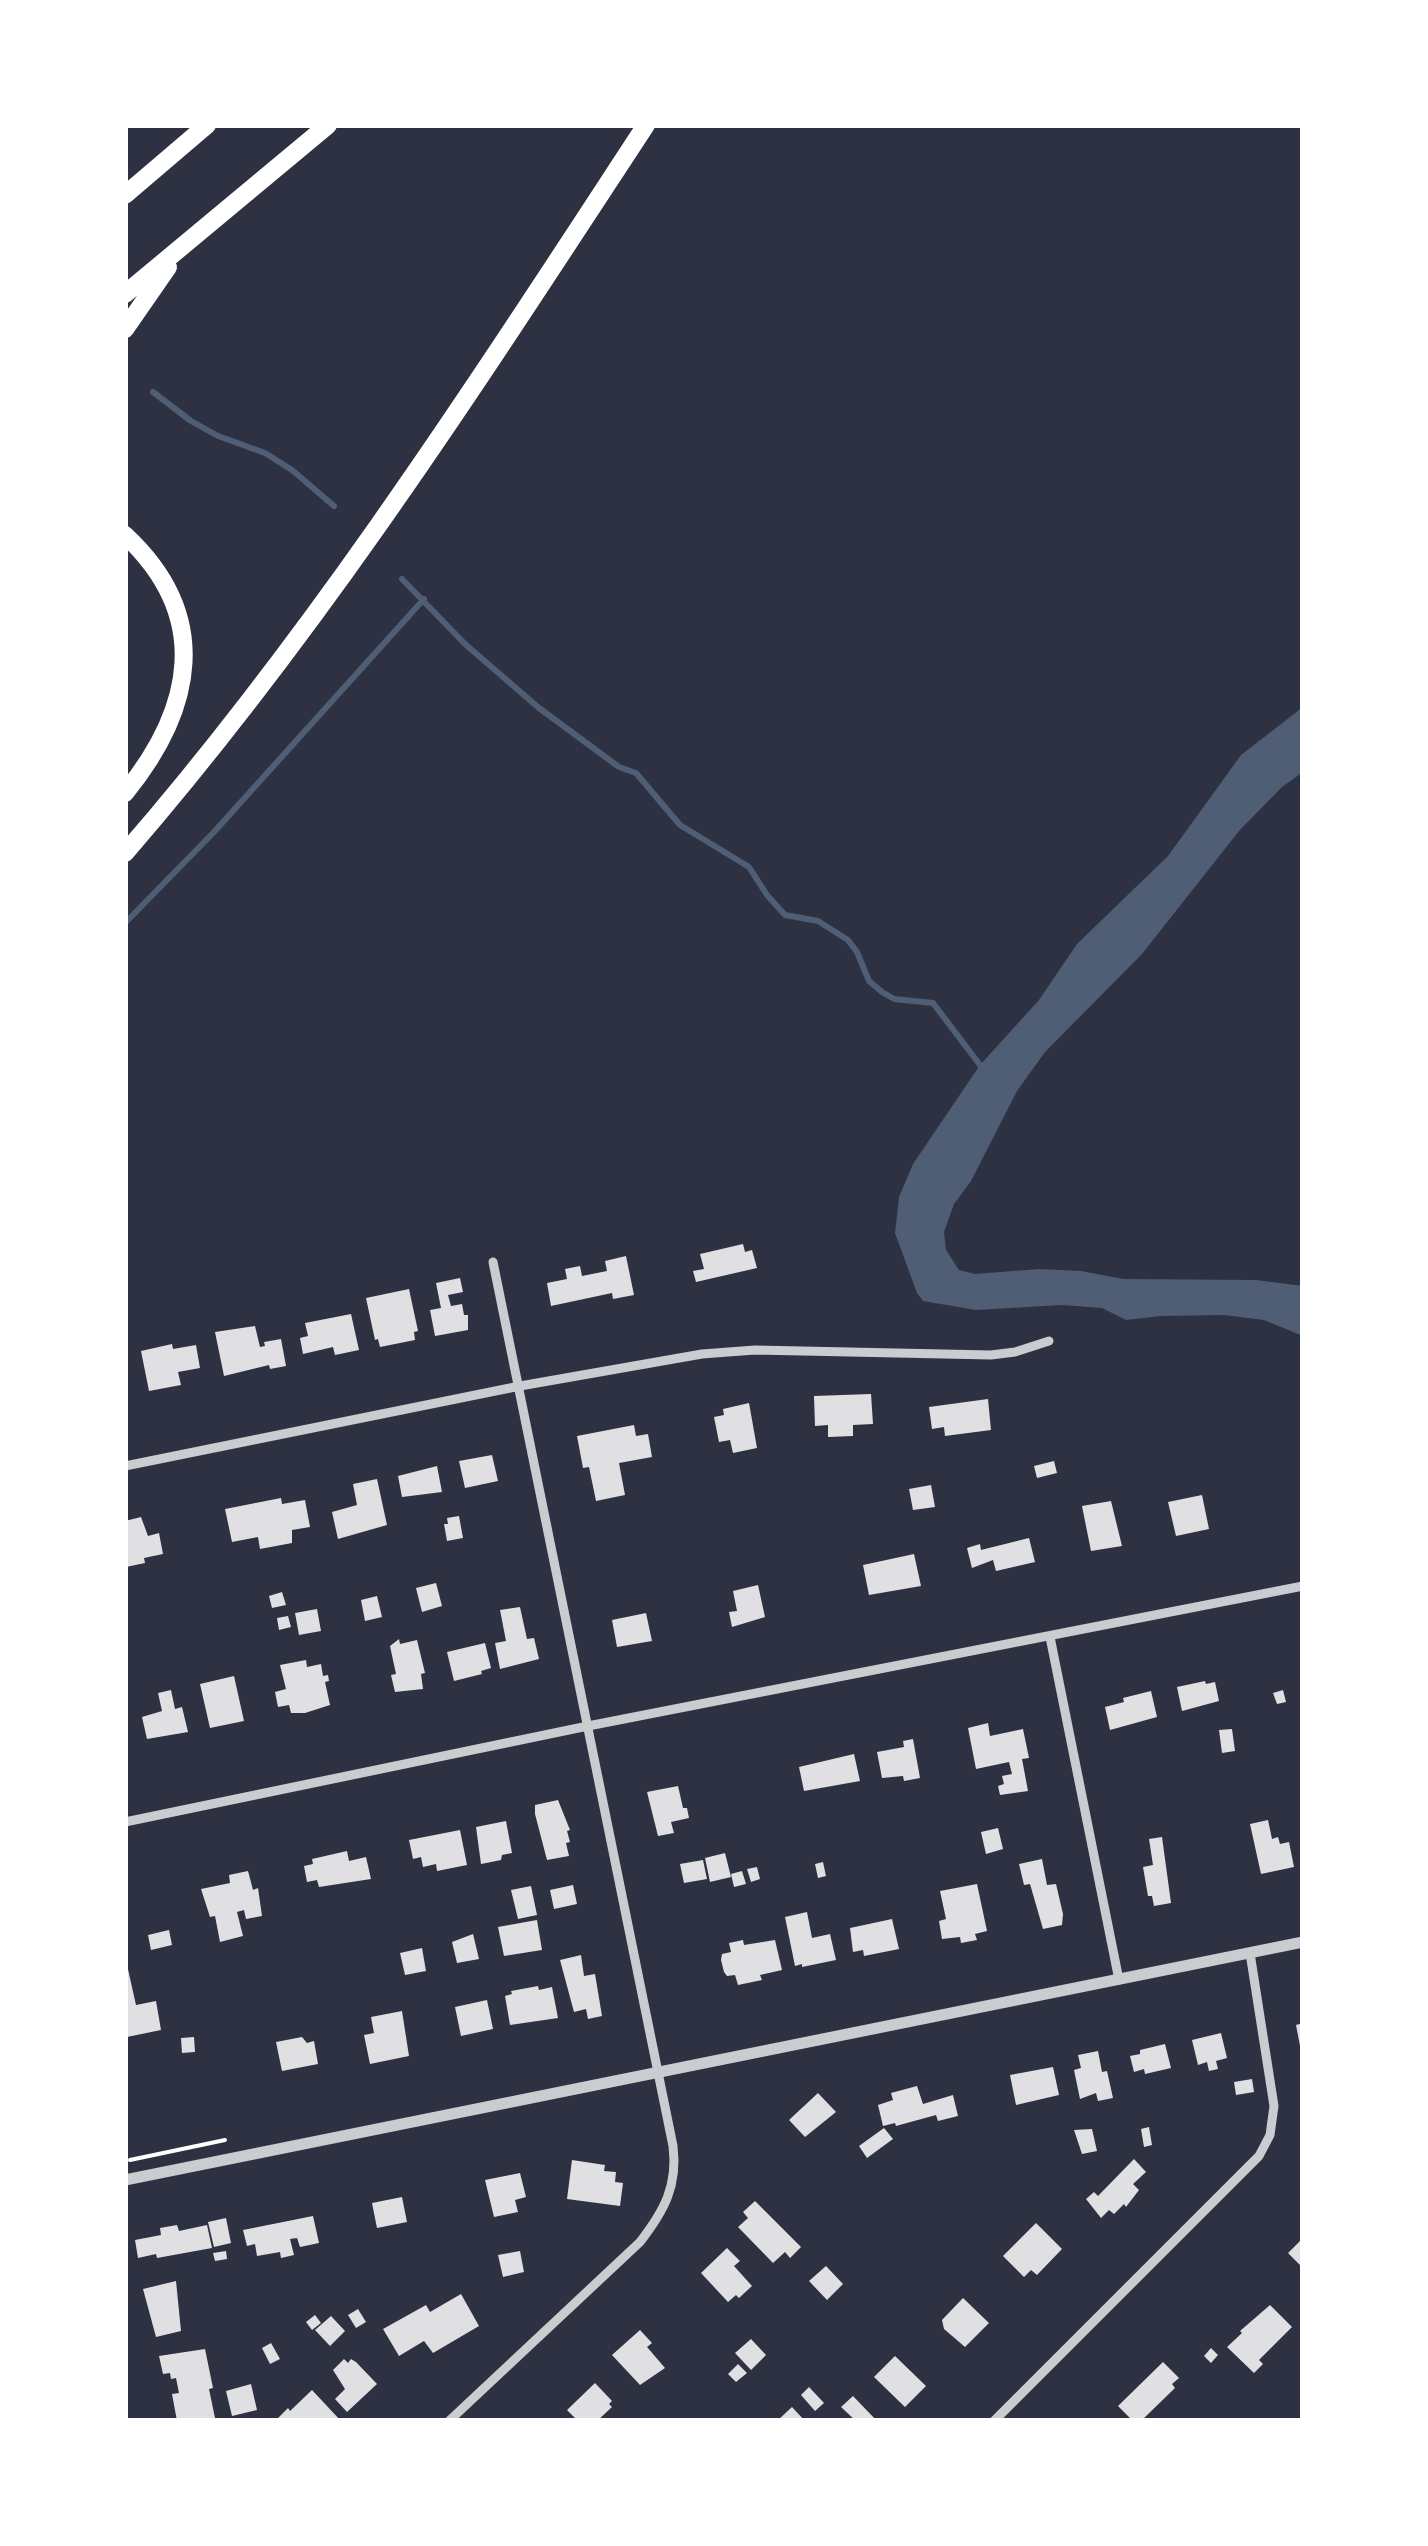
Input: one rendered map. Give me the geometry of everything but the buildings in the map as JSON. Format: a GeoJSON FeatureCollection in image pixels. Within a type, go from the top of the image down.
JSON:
{"type":"FeatureCollection","features":[{"type":"Feature","properties":{"kind":"highway"},"geometry":{"type":"LineString","coordinates":[[125,195],[207,125]]}},
{"type":"Feature","properties":{"kind":"highway"},"geometry":{"type":"LineString","coordinates":[[125,294],[328,125]]}},
{"type":"Feature","properties":{"kind":"highway"},"geometry":{"type":"LineString","coordinates":[[125,853],[258,690],[373,536],[646,125]]}},
{"type":"Feature","properties":{"kind":"highway"},"geometry":{"type":"LineString","coordinates":[[125,329],[182,246]]}},
{"type":"Feature","properties":{"kind":"highway"},"geometry":{"type":"LineString","coordinates":[[125,535],[155,567],[168,588],[178,614],[183,660],[179,698],[171,723],[125,793]]}},
{"type":"Feature","properties":{"kind":"street"},"geometry":{"type":"LineString","coordinates":[[449,2421],[626,2256],[664,2207],[672,2190],[675,2161],[492,1262]]}},
{"type":"Feature","properties":{"kind":"street"},"geometry":{"type":"LineString","coordinates":[[125,1466],[520,1386],[702,1354],[755,1350],[991,1355],[1049,1341]]}},
{"type":"Feature","properties":{"kind":"street"},"geometry":{"type":"LineString","coordinates":[[125,1822],[588,1726],[1303,1586]]}},
{"type":"Feature","properties":{"kind":"street"},"geometry":{"type":"LineString","coordinates":[[1050,1637],[1119,1980]]}},
{"type":"Feature","properties":{"kind":"street"},"geometry":{"type":"LineString","coordinates":[[125,2180],[1303,1942]]}},
{"type":"Feature","properties":{"kind":"street"},"geometry":{"type":"LineString","coordinates":[[994,2421],[1259,2156],[1270,2135],[1274,2106],[1250,1953]]}},
{"type":"Feature","properties":{"kind":"path"},"geometry":{"type":"LineString","coordinates":[[125,2161],[225,2140]]}},
{"type":"Feature","properties":{"kind":"water"},"geometry":{"type":"Polygon","coordinates":[[[1303,707],[1303,772],[1282,787],[1239,831],[1142,954],[1045,1052],[1017,1091],[971,1181],[954,1204],[944,1232],[946,1250],[959,1270],[975,1274],[1039,1269],[1123,1279],[1256,1280],[1303,1286],[1303,1336],[1264,1320],[1224,1315],[1126,1320],[1102,1308],[1062,1305],[976,1310],[923,1301],[895,1233],[899,1197],[913,1164],[980,1065],[1039,1000],[1077,944],[1168,856],[1241,755],[1303,707]]]}},
{"type":"Feature","properties":{"kind":"waterway"},"geometry":{"type":"LineString","coordinates":[[153,392],[191,421],[218,436],[265,453],[292,470],[334,506]]}},
{"type":"Feature","properties":{"kind":"waterway"},"geometry":{"type":"LineString","coordinates":[[402,579],[465,644],[539,708],[619,767],[636,773],[680,825],[749,867],[785,915],[818,921],[848,940],[869,981],[882,992],[894,999],[933,1003],[983,1069]]}},
{"type":"Feature","properties":{"kind":"waterway"},"geometry":{"type":"LineString","coordinates":[[125,923],[214,832],[424,599]]}}]}
